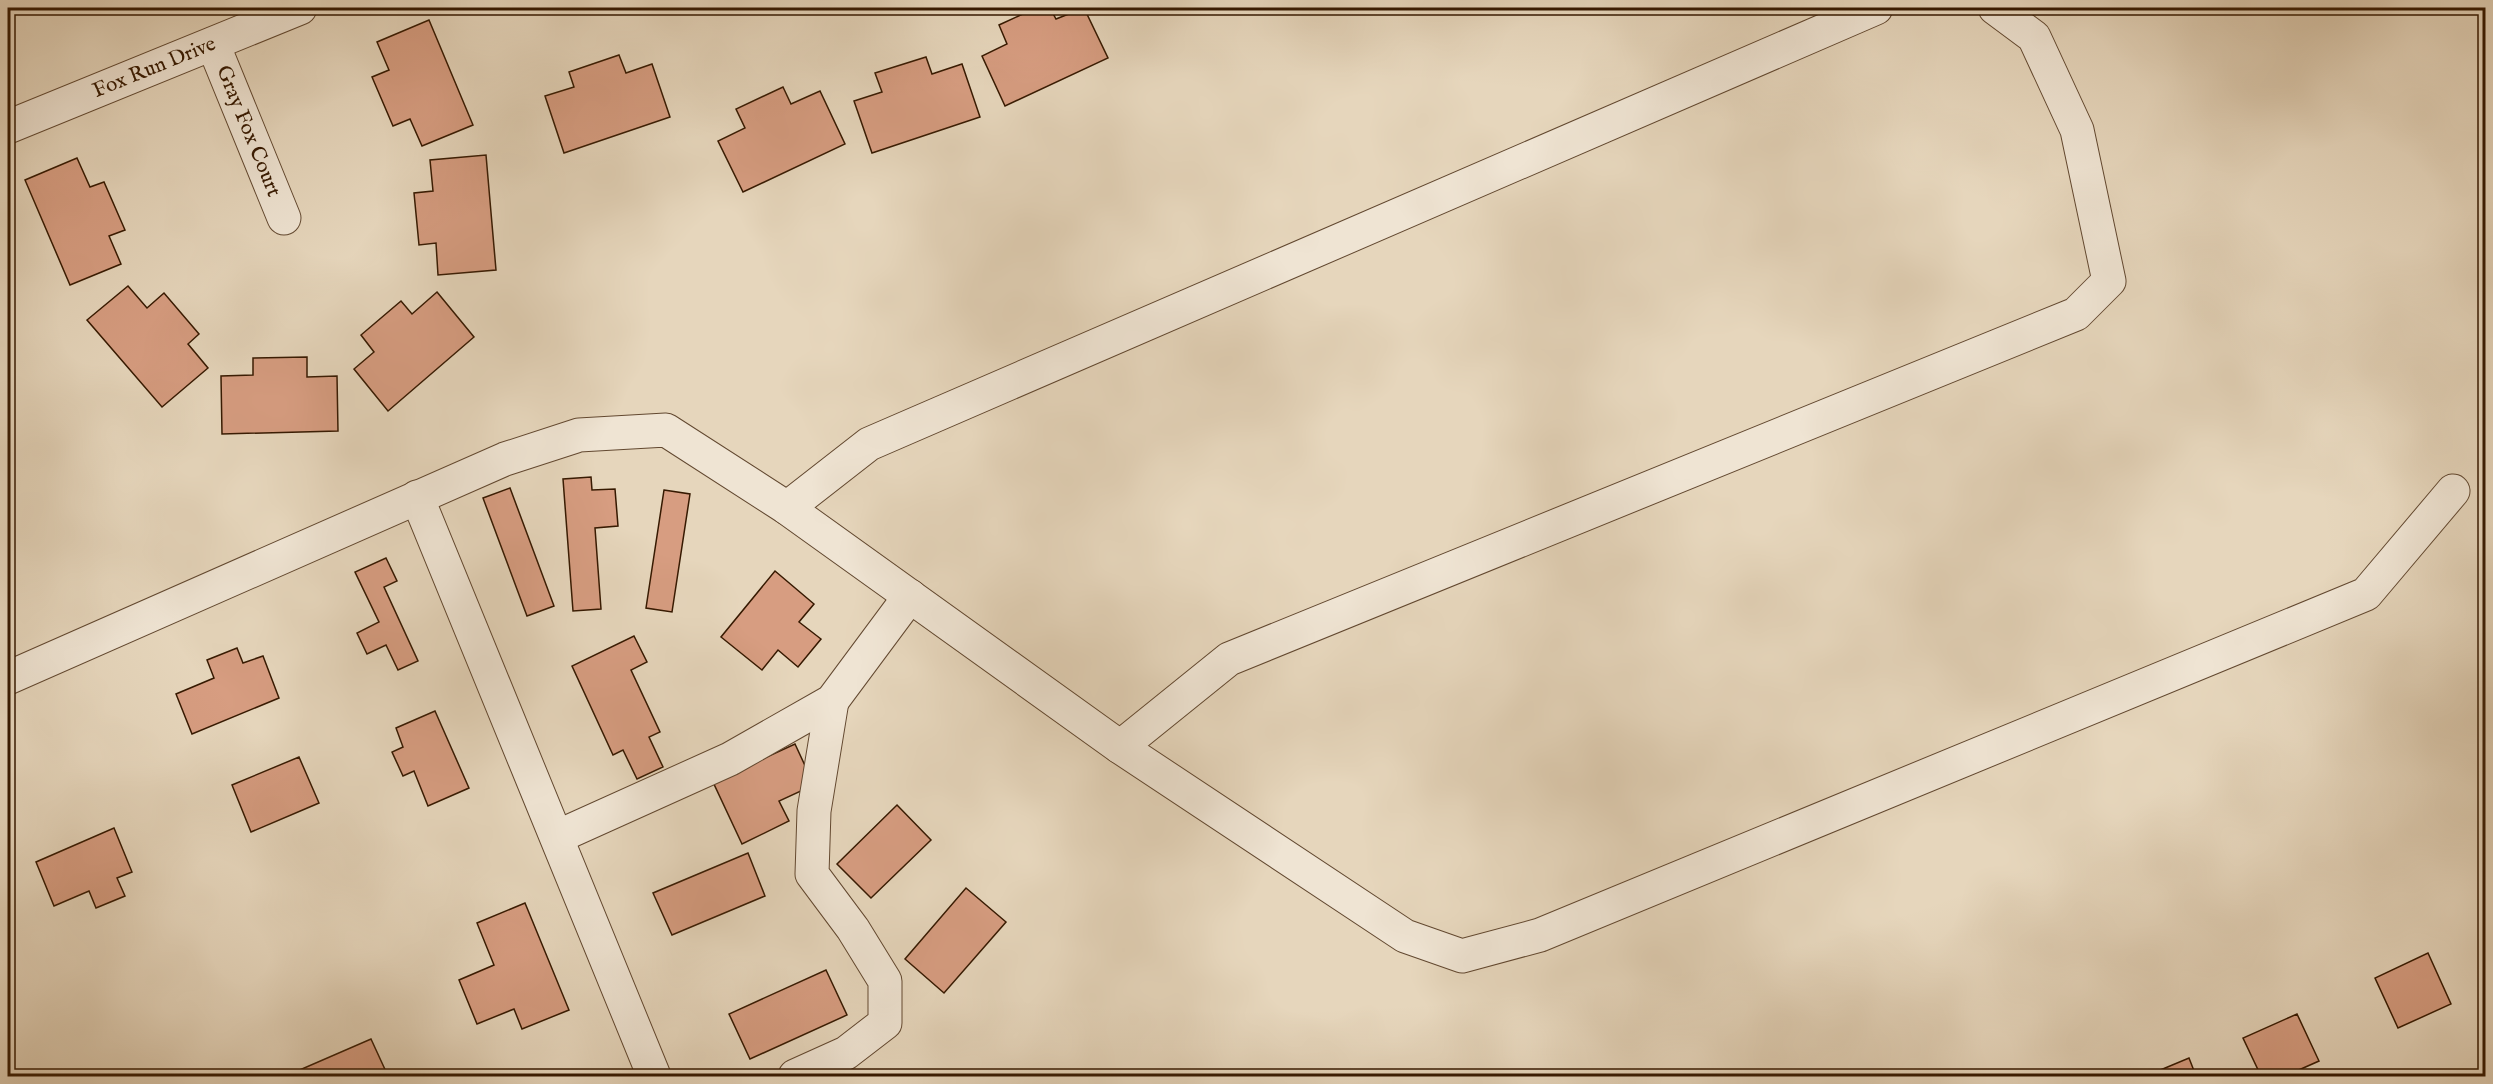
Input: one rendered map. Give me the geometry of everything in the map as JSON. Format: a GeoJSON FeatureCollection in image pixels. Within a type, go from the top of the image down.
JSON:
{"type":"FeatureCollection","features":[{"type":"Feature","properties":{"kind":"street","name":"Fox Run Drive"},"geometry":{"type":"LineString","coordinates":[[8,127],[300,8]]}},
{"type":"Feature","properties":{"kind":"street"},"geometry":{"type":"LineString","coordinates":[[788,508],[869,444],[1876,8]]}},
{"type":"Feature","properties":{"kind":"street"},"geometry":{"type":"LineString","coordinates":[[1120,747],[1229,659],[2076,314],[2109,281],[2077,130],[2034,37],[1995,8]]}},
{"type":"Feature","properties":{"kind":"street","name":"Gray Fox Court"},"geometry":{"type":"LineString","coordinates":[[213,44],[284,218]]}},
{"type":"Feature","properties":{"kind":"street"},"geometry":{"type":"LineString","coordinates":[[8,678],[505,459],[579,435],[666,430],[788,508],[1120,747],[1405,936],[1462,956],[1540,935],[2366,594],[2453,491]]}},
{"type":"Feature","properties":{"kind":"street"},"geometry":{"type":"LineString","coordinates":[[417,497],[654,1077]]}},
{"type":"Feature","properties":{"kind":"street"},"geometry":{"type":"LineString","coordinates":[[557,837],[730,759],[832,701],[910,596]]}},
{"type":"Feature","properties":{"kind":"street"},"geometry":{"type":"LineString","coordinates":[[795,1077],[846,1053],[885,1023],[885,981],[853,930],[812,874],[814,811],[832,701]]}},
{"type":"Feature","properties":{"kind":"building"},"geometry":{"type":"Polygon","coordinates":[[[1036,8],[1050,8],[1056,19],[1084,8],[1108,58],[1005,106],[982,56],[1007,44],[999,25],[1036,8]]]}},
{"type":"Feature","properties":{"kind":"building"},"geometry":{"type":"Polygon","coordinates":[[[429,20],[473,125],[422,146],[410,119],[393,126],[372,77],[389,70],[377,42],[429,20]]]}},
{"type":"Feature","properties":{"kind":"building"},"geometry":{"type":"Polygon","coordinates":[[[619,55],[626,73],[652,64],[670,117],[564,153],[545,96],[574,87],[569,72],[619,55]]]}},
{"type":"Feature","properties":{"kind":"building"},"geometry":{"type":"Polygon","coordinates":[[[926,57],[932,74],[962,64],[980,117],[872,153],[854,101],[882,92],[875,73],[926,57]]]}},
{"type":"Feature","properties":{"kind":"building"},"geometry":{"type":"Polygon","coordinates":[[[783,87],[791,104],[820,91],[845,144],[743,192],[718,141],[745,128],[736,109],[783,87]]]}},
{"type":"Feature","properties":{"kind":"building"},"geometry":{"type":"Polygon","coordinates":[[[486,155],[496,270],[438,275],[436,243],[419,245],[414,193],[433,191],[430,160],[486,155]]]}},
{"type":"Feature","properties":{"kind":"building"},"geometry":{"type":"Polygon","coordinates":[[[77,158],[90,187],[104,182],[125,230],[109,236],[121,264],[70,285],[25,180],[77,158]]]}},
{"type":"Feature","properties":{"kind":"building"},"geometry":{"type":"Polygon","coordinates":[[[128,286],[147,308],[164,293],[199,334],[188,344],[208,368],[162,407],[87,320],[128,286]]]}},
{"type":"Feature","properties":{"kind":"building"},"geometry":{"type":"Polygon","coordinates":[[[437,292],[474,337],[388,411],[354,369],[374,352],[361,335],[401,301],[412,314],[437,292]]]}},
{"type":"Feature","properties":{"kind":"building"},"geometry":{"type":"Polygon","coordinates":[[[307,357],[307,377],[337,376],[338,431],[222,434],[221,376],[253,375],[253,358],[307,357]]]}},
{"type":"Feature","properties":{"kind":"building"},"geometry":{"type":"Polygon","coordinates":[[[591,477],[592,490],[615,489],[618,526],[595,528],[601,609],[573,611],[563,479],[591,477]]]}},
{"type":"Feature","properties":{"kind":"building"},"geometry":{"type":"Polygon","coordinates":[[[510,488],[554,606],[527,616],[483,498],[510,488]]]}},
{"type":"Feature","properties":{"kind":"building"},"geometry":{"type":"Polygon","coordinates":[[[664,490],[690,494],[672,612],[646,608],[664,490]]]}},
{"type":"Feature","properties":{"kind":"building"},"geometry":{"type":"Polygon","coordinates":[[[386,558],[397,581],[384,587],[418,661],[398,670],[386,645],[367,654],[357,633],[379,622],[355,572],[386,558]]]}},
{"type":"Feature","properties":{"kind":"building"},"geometry":{"type":"Polygon","coordinates":[[[775,571],[814,604],[799,622],[821,639],[798,667],[778,650],[762,670],[721,637],[775,571]]]}},
{"type":"Feature","properties":{"kind":"building"},"geometry":{"type":"Polygon","coordinates":[[[634,636],[647,662],[631,670],[660,732],[649,737],[663,767],[637,779],[623,750],[613,755],[572,666],[634,636]]]}},
{"type":"Feature","properties":{"kind":"building"},"geometry":{"type":"Polygon","coordinates":[[[237,648],[243,663],[263,656],[279,698],[192,734],[176,694],[214,678],[207,660],[237,648]]]}},
{"type":"Feature","properties":{"kind":"building"},"geometry":{"type":"Polygon","coordinates":[[[435,711],[469,788],[428,806],[414,771],[403,776],[392,752],[403,747],[396,728],[435,711]]]}},
{"type":"Feature","properties":{"kind":"building"},"geometry":{"type":"Polygon","coordinates":[[[795,744],[814,785],[779,801],[789,821],[742,844],[713,782],[795,744]]]}},
{"type":"Feature","properties":{"kind":"building"},"geometry":{"type":"Polygon","coordinates":[[[299,757],[319,803],[251,832],[232,785],[299,757]]]}},
{"type":"Feature","properties":{"kind":"building"},"geometry":{"type":"Polygon","coordinates":[[[897,805],[931,840],[871,898],[837,864],[897,805]]]}},
{"type":"Feature","properties":{"kind":"building"},"geometry":{"type":"Polygon","coordinates":[[[114,828],[132,872],[117,878],[125,896],[96,908],[89,891],[54,906],[36,862],[114,828]]]}},
{"type":"Feature","properties":{"kind":"building"},"geometry":{"type":"Polygon","coordinates":[[[748,853],[765,896],[672,935],[653,893],[748,853]]]}},
{"type":"Feature","properties":{"kind":"building"},"geometry":{"type":"Polygon","coordinates":[[[966,888],[1006,922],[944,993],[905,959],[966,888]]]}},
{"type":"Feature","properties":{"kind":"building"},"geometry":{"type":"Polygon","coordinates":[[[525,903],[569,1010],[522,1029],[514,1009],[477,1024],[459,980],[494,965],[477,923],[525,903]]]}},
{"type":"Feature","properties":{"kind":"building"},"geometry":{"type":"Polygon","coordinates":[[[2428,953],[2451,1004],[2398,1028],[2375,978],[2428,953]]]}},
{"type":"Feature","properties":{"kind":"building"},"geometry":{"type":"Polygon","coordinates":[[[826,970],[847,1015],[750,1059],[729,1014],[826,970]]]}},
{"type":"Feature","properties":{"kind":"building"},"geometry":{"type":"Polygon","coordinates":[[[2297,1014],[2319,1061],[2285,1076],[2261,1076],[2243,1038],[2297,1014]]]}},
{"type":"Feature","properties":{"kind":"building"},"geometry":{"type":"Polygon","coordinates":[[[371,1039],[388,1076],[288,1075],[371,1039]]]}},
{"type":"Feature","properties":{"kind":"building"},"geometry":{"type":"Polygon","coordinates":[[[2189,1058],[2196,1076],[2146,1076],[2189,1058]]]}}]}
